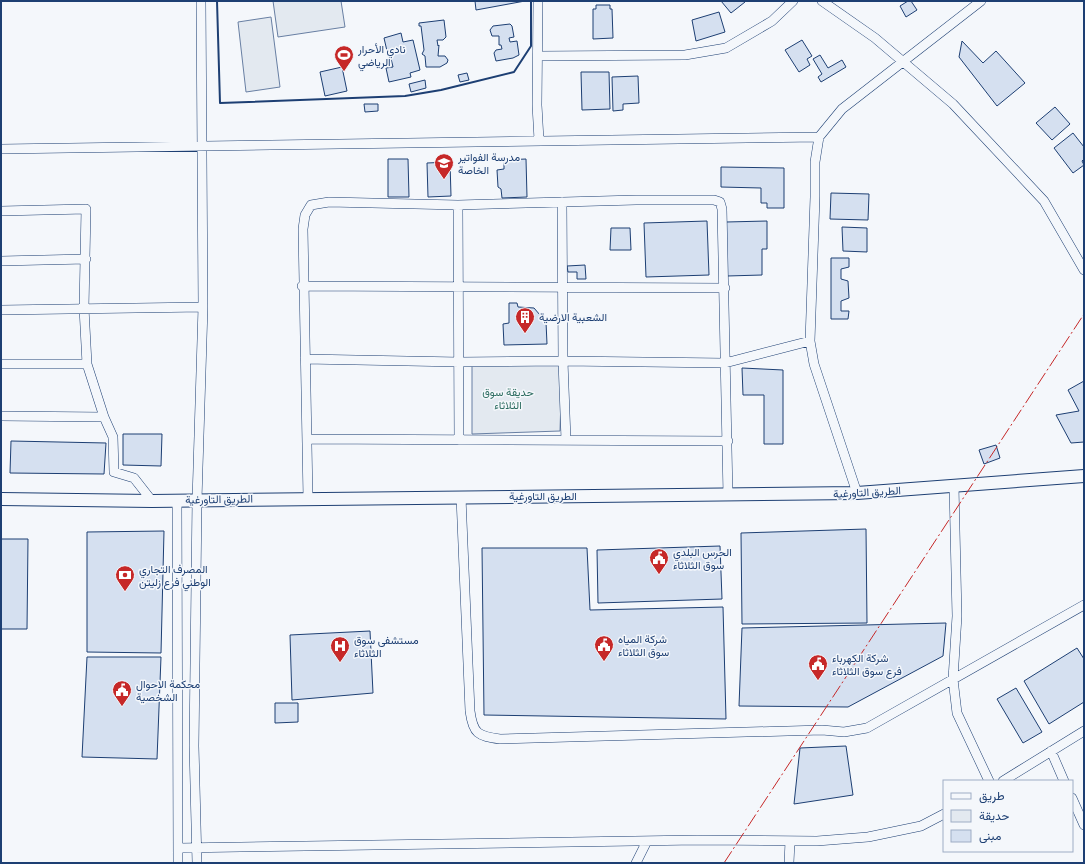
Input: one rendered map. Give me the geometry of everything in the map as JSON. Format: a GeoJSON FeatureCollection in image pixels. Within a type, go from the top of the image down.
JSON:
{"type":"FeatureCollection","features":[{"type":"Feature","properties":{"kind":"street"},"geometry":{"type":"LineString","coordinates":[[197,863],[194,746],[197,500],[202,307],[203,145],[201,1]]}},
{"type":"Feature","properties":{"kind":"street"},"geometry":{"type":"LineString","coordinates":[[538,1],[537,105],[539,140]]}},
{"type":"Feature","properties":{"kind":"street"},"geometry":{"type":"LineString","coordinates":[[538,56],[685,55],[726,48],[772,21],[793,1]]}},
{"type":"Feature","properties":{"kind":"street"},"geometry":{"type":"LineString","coordinates":[[822,1],[875,38],[953,104],[1044,201],[1084,270]]}},
{"type":"Feature","properties":{"kind":"street"},"geometry":{"type":"LineString","coordinates":[[857,493],[814,364],[810,341],[815,162],[819,136],[842,109],[981,1]]}},
{"type":"Feature","properties":{"kind":"street"},"geometry":{"type":"LineString","coordinates":[[1,149],[819,136]]}},
{"type":"Feature","properties":{"kind":"street"},"geometry":{"type":"LineString","coordinates":[[308,498],[302,286],[303,229],[305,215],[311,205],[329,202],[458,205],[636,200],[714,200],[720,202],[722,208],[725,288],[728,495]]}},
{"type":"Feature","properties":{"kind":"street"},"geometry":{"type":"LineString","coordinates":[[562,202],[563,360],[566,440]]}},
{"type":"Feature","properties":{"kind":"street"},"geometry":{"type":"LineString","coordinates":[[458,205],[459,440]]}},
{"type":"Feature","properties":{"kind":"street"},"geometry":{"type":"LineString","coordinates":[[1,211],[86,209],[84,308],[87,364],[104,417],[113,437],[114,472],[134,478],[152,501]]}},
{"type":"Feature","properties":{"kind":"street"},"geometry":{"type":"LineString","coordinates":[[1,261],[86,259]]}},
{"type":"Feature","properties":{"kind":"street"},"geometry":{"type":"LineString","coordinates":[[302,286],[725,288]]}},
{"type":"Feature","properties":{"kind":"street"},"geometry":{"type":"LineString","coordinates":[[1,310],[202,307]]}},
{"type":"Feature","properties":{"kind":"street"},"geometry":{"type":"LineString","coordinates":[[305,359],[459,362],[563,360],[725,363],[810,341]]}},
{"type":"Feature","properties":{"kind":"street"},"geometry":{"type":"LineString","coordinates":[[1,364],[87,364]]}},
{"type":"Feature","properties":{"kind":"street"},"geometry":{"type":"LineString","coordinates":[[1,416],[104,417]]}},
{"type":"Feature","properties":{"kind":"street"},"geometry":{"type":"LineString","coordinates":[[307,439],[728,441]]}},
{"type":"Feature","properties":{"kind":"street","name":"الطريق التاورغية"},"geometry":{"type":"LineString","coordinates":[[1,499],[152,501],[308,498],[857,493],[1084,476]]}},
{"type":"Feature","properties":{"kind":"street"},"geometry":{"type":"LineString","coordinates":[[954,486],[956,616],[953,679],[957,713],[989,780]]}},
{"type":"Feature","properties":{"kind":"street"},"geometry":{"type":"LineString","coordinates":[[461,497],[470,711],[472,726],[477,733],[486,737],[500,739],[815,730],[844,732],[867,728],[1084,604]]}},
{"type":"Feature","properties":{"kind":"street"},"geometry":{"type":"LineString","coordinates":[[177,500],[178,863]]}},
{"type":"Feature","properties":{"kind":"street"},"geometry":{"type":"LineString","coordinates":[[1005,780],[1084,730]]}},
{"type":"Feature","properties":{"kind":"street"},"geometry":{"type":"LineString","coordinates":[[1051,751],[1064,780]]}},
{"type":"Feature","properties":{"kind":"street"},"geometry":{"type":"LineString","coordinates":[[1073,800],[1084,825]]}},
{"type":"Feature","properties":{"kind":"street"},"geometry":{"type":"LineString","coordinates":[[179,848],[648,841],[790,841],[868,838],[921,826],[943,815]]}},
{"type":"Feature","properties":{"kind":"street"},"geometry":{"type":"LineString","coordinates":[[636,863],[648,841]]}},
{"type":"Feature","properties":{"kind":"street"},"geometry":{"type":"LineString","coordinates":[[789,863],[790,841]]}},
{"type":"Feature","properties":{"kind":"green space"},"geometry":{"type":"Polygon","coordinates":[[[273,1],[341,1],[345,27],[278,37],[273,1]]]}},
{"type":"Feature","properties":{"kind":"green space"},"geometry":{"type":"Polygon","coordinates":[[[271,17],[280,87],[246,92],[238,22],[271,17]]]}},
{"type":"Feature","properties":{"kind":"green space","name":"حديقة سوق الثلاثاء"},"geometry":{"type":"Polygon","coordinates":[[[472,364],[562,364],[560,431],[472,434],[472,364]]]}},
{"type":"Feature","properties":{"kind":"building"},"geometry":{"type":"Polygon","coordinates":[[[475,1],[525,1],[476,10],[475,1]]]}},
{"type":"Feature","properties":{"kind":"building"},"geometry":{"type":"Polygon","coordinates":[[[721,1],[744,1],[745,2],[731,13],[721,1]]]}},
{"type":"Feature","properties":{"kind":"building"},"geometry":{"type":"Polygon","coordinates":[[[908,1],[911,1],[917,10],[906,17],[900,6],[908,1]]]}},
{"type":"Feature","properties":{"kind":"building"},"geometry":{"type":"Polygon","coordinates":[[[596,5],[610,5],[610,9],[612,9],[613,38],[593,39],[593,9],[596,9],[596,5]]]}},
{"type":"Feature","properties":{"kind":"building"},"geometry":{"type":"Polygon","coordinates":[[[719,12],[725,32],[696,41],[692,20],[719,12]]]}},
{"type":"Feature","properties":{"kind":"building"},"geometry":{"type":"Polygon","coordinates":[[[444,20],[446,37],[443,40],[437,40],[438,46],[439,45],[438,56],[445,56],[448,60],[447,63],[440,67],[426,67],[425,56],[422,54],[424,50],[421,26],[419,26],[419,23],[444,20]]]}},
{"type":"Feature","properties":{"kind":"building"},"geometry":{"type":"Polygon","coordinates":[[[510,24],[512,26],[514,37],[509,38],[510,42],[517,41],[519,55],[513,58],[496,61],[494,53],[496,50],[502,49],[501,45],[499,45],[499,36],[492,36],[490,30],[493,26],[510,24]]]}},
{"type":"Feature","properties":{"kind":"building"},"geometry":{"type":"Polygon","coordinates":[[[401,33],[403,42],[413,40],[420,70],[410,73],[411,77],[389,82],[386,68],[393,67],[389,50],[387,51],[384,38],[401,33]]]}},
{"type":"Feature","properties":{"kind":"building"},"geometry":{"type":"Polygon","coordinates":[[[802,40],[812,56],[807,59],[810,65],[799,72],[785,50],[802,40]]]}},
{"type":"Feature","properties":{"kind":"building"},"geometry":{"type":"Polygon","coordinates":[[[962,41],[983,63],[996,51],[1025,83],[997,106],[959,57],[962,41]]]}},
{"type":"Feature","properties":{"kind":"building"},"geometry":{"type":"Polygon","coordinates":[[[820,55],[828,68],[842,60],[846,67],[821,82],[818,77],[822,74],[813,59],[820,55]]]}},
{"type":"Feature","properties":{"kind":"building"},"geometry":{"type":"Polygon","coordinates":[[[342,67],[347,91],[325,96],[320,72],[342,67]]]}},
{"type":"Feature","properties":{"kind":"building"},"geometry":{"type":"Polygon","coordinates":[[[581,72],[609,72],[610,109],[582,110],[581,72]]]}},
{"type":"Feature","properties":{"kind":"building"},"geometry":{"type":"Polygon","coordinates":[[[467,73],[469,80],[460,82],[458,75],[467,73]]]}},
{"type":"Feature","properties":{"kind":"building"},"geometry":{"type":"Polygon","coordinates":[[[638,76],[639,103],[623,104],[623,110],[613,111],[612,77],[638,76]]]}},
{"type":"Feature","properties":{"kind":"building"},"geometry":{"type":"Polygon","coordinates":[[[425,80],[426,88],[411,92],[409,84],[425,80]]]}},
{"type":"Feature","properties":{"kind":"building"},"geometry":{"type":"Polygon","coordinates":[[[364,104],[378,104],[378,111],[365,112],[364,104]]]}},
{"type":"Feature","properties":{"kind":"building"},"geometry":{"type":"Polygon","coordinates":[[[1055,107],[1070,124],[1052,140],[1036,123],[1055,107]]]}},
{"type":"Feature","properties":{"kind":"building"},"geometry":{"type":"Polygon","coordinates":[[[1073,133],[1084,147],[1084,159],[1082,161],[1084,165],[1073,173],[1054,148],[1073,133]]]}},
{"type":"Feature","properties":{"kind":"building"},"geometry":{"type":"Polygon","coordinates":[[[388,159],[408,159],[409,197],[388,197],[388,159]]]}},
{"type":"Feature","properties":{"kind":"building"},"geometry":{"type":"Polygon","coordinates":[[[526,159],[527,197],[502,198],[501,189],[498,187],[497,170],[504,169],[504,160],[526,159]]]}},
{"type":"Feature","properties":{"kind":"building"},"geometry":{"type":"Polygon","coordinates":[[[450,162],[451,196],[428,197],[427,163],[450,162]]]}},
{"type":"Feature","properties":{"kind":"building"},"geometry":{"type":"Polygon","coordinates":[[[721,167],[784,168],[784,208],[767,208],[767,203],[761,203],[761,188],[721,187],[721,167]]]}},
{"type":"Feature","properties":{"kind":"building"},"geometry":{"type":"Polygon","coordinates":[[[831,193],[869,194],[868,220],[830,219],[831,193]]]}},
{"type":"Feature","properties":{"kind":"building"},"geometry":{"type":"Polygon","coordinates":[[[707,221],[709,275],[646,277],[644,223],[707,221]]]}},
{"type":"Feature","properties":{"kind":"building"},"geometry":{"type":"Polygon","coordinates":[[[767,221],[767,249],[762,249],[762,275],[727,276],[726,222],[767,221]]]}},
{"type":"Feature","properties":{"kind":"building"},"geometry":{"type":"Polygon","coordinates":[[[842,227],[867,228],[867,252],[843,251],[842,227]]]}},
{"type":"Feature","properties":{"kind":"building"},"geometry":{"type":"Polygon","coordinates":[[[611,228],[630,228],[631,250],[610,250],[611,228]]]}},
{"type":"Feature","properties":{"kind":"building"},"geometry":{"type":"Polygon","coordinates":[[[831,258],[849,258],[849,267],[841,269],[841,279],[848,281],[849,298],[841,301],[841,311],[849,311],[848,319],[831,319],[831,258]]]}},
{"type":"Feature","properties":{"kind":"building"},"geometry":{"type":"Polygon","coordinates":[[[585,265],[586,279],[577,279],[577,272],[568,272],[567,266],[585,265]]]}},
{"type":"Feature","properties":{"kind":"building","name":"الشعبية الارضية"},"geometry":{"type":"Polygon","coordinates":[[[509,303],[517,303],[518,307],[534,308],[546,322],[547,344],[504,345],[503,324],[509,323],[509,303]]]}},
{"type":"Feature","properties":{"kind":"building"},"geometry":{"type":"Polygon","coordinates":[[[742,368],[783,370],[783,444],[764,444],[764,395],[743,395],[742,368]]]}},
{"type":"Feature","properties":{"kind":"building"},"geometry":{"type":"Polygon","coordinates":[[[1084,381],[1084,442],[1071,443],[1056,415],[1079,411],[1068,390],[1084,381]]]}},
{"type":"Feature","properties":{"kind":"building"},"geometry":{"type":"Polygon","coordinates":[[[123,434],[162,434],[161,466],[123,465],[123,434]]]}},
{"type":"Feature","properties":{"kind":"building"},"geometry":{"type":"Polygon","coordinates":[[[11,441],[106,443],[104,474],[10,473],[11,441]]]}},
{"type":"Feature","properties":{"kind":"building"},"geometry":{"type":"Polygon","coordinates":[[[996,445],[1000,458],[984,464],[979,450],[996,445]]]}},
{"type":"Feature","properties":{"kind":"building"},"geometry":{"type":"Polygon","coordinates":[[[866,529],[867,623],[742,624],[741,533],[866,529]]]}},
{"type":"Feature","properties":{"kind":"building","name":"المصرف التجاري الوطني فرع زليتن"},"geometry":{"type":"Polygon","coordinates":[[[164,531],[161,653],[87,652],[87,532],[164,531]]]}},
{"type":"Feature","properties":{"kind":"building"},"geometry":{"type":"Polygon","coordinates":[[[1,539],[28,539],[27,629],[1,629],[1,539]]]}},
{"type":"Feature","properties":{"kind":"building","name":"الحرس البلدي سوق الثلاثاء"},"geometry":{"type":"Polygon","coordinates":[[[720,546],[722,599],[598,603],[597,550],[720,546]]]}},
{"type":"Feature","properties":{"kind":"building","name":"شركة المياه سوق الثلاثاء"},"geometry":{"type":"Polygon","coordinates":[[[482,548],[587,548],[590,610],[723,607],[726,719],[484,715],[482,548]]]}},
{"type":"Feature","properties":{"kind":"building","name":"شركة الكهرباء فرع سوق الثلاثاء"},"geometry":{"type":"Polygon","coordinates":[[[946,623],[943,656],[848,707],[739,706],[742,628],[946,623]]]}},
{"type":"Feature","properties":{"kind":"building"},"geometry":{"type":"Polygon","coordinates":[[[370,631],[373,693],[292,700],[290,635],[370,631]]]}},
{"type":"Feature","properties":{"kind":"building"},"geometry":{"type":"Polygon","coordinates":[[[1077,648],[1084,659],[1084,702],[1049,724],[1024,681],[1077,648]]]}},
{"type":"Feature","properties":{"kind":"building","name":"محكمة الاحوال الشخصية"},"geometry":{"type":"Polygon","coordinates":[[[87,657],[161,657],[157,759],[82,757],[87,657]]]}},
{"type":"Feature","properties":{"kind":"building"},"geometry":{"type":"Polygon","coordinates":[[[1016,688],[1042,732],[1023,743],[997,699],[1016,688]]]}},
{"type":"Feature","properties":{"kind":"building"},"geometry":{"type":"Polygon","coordinates":[[[275,703],[298,703],[298,722],[275,723],[275,703]]]}},
{"type":"Feature","properties":{"kind":"building"},"geometry":{"type":"Polygon","coordinates":[[[846,746],[853,795],[794,804],[800,748],[846,746]]]}},
{"type":"Feature","properties":{"kind":"wall"},"geometry":{"type":"LineString","coordinates":[[217,1],[220,103],[405,96],[441,90],[514,72],[531,46],[531,1]]}},
{"type":"Feature","properties":{"kind":"power"},"geometry":{"type":"LineString","coordinates":[[724,863],[1084,314]]}},
{"type":"Feature","properties":{"kind":"place","name":"نادي الأحرار الرياضي"},"geometry":{"type":"Point","coordinates":[344,72]}},
{"type":"Feature","properties":{"kind":"place","name":"مدرسة الفواتير الخاصة"},"geometry":{"type":"Point","coordinates":[444,180]}},
{"type":"Feature","properties":{"kind":"place","name":"الشعبية الارضية"},"geometry":{"type":"Point","coordinates":[525,334]}},
{"type":"Feature","properties":{"kind":"place","name":"الحرس البلدي سوق الثلاثاء"},"geometry":{"type":"Point","coordinates":[659,575]}},
{"type":"Feature","properties":{"kind":"place","name":"المصرف التجاري الوطني فرع زليتن"},"geometry":{"type":"Point","coordinates":[125,592]}},
{"type":"Feature","properties":{"kind":"place","name":"شركة المياه سوق الثلاثاء"},"geometry":{"type":"Point","coordinates":[604,662]}},
{"type":"Feature","properties":{"kind":"place","name":"مستشفى سوق الثلاثاء"},"geometry":{"type":"Point","coordinates":[340,663]}},
{"type":"Feature","properties":{"kind":"place","name":"شركة الكهرباء فرع سوق الثلاثاء"},"geometry":{"type":"Point","coordinates":[818,681]}},
{"type":"Feature","properties":{"kind":"place","name":"محكمة الاحوال الشخصية"},"geometry":{"type":"Point","coordinates":[122,707]}}]}
